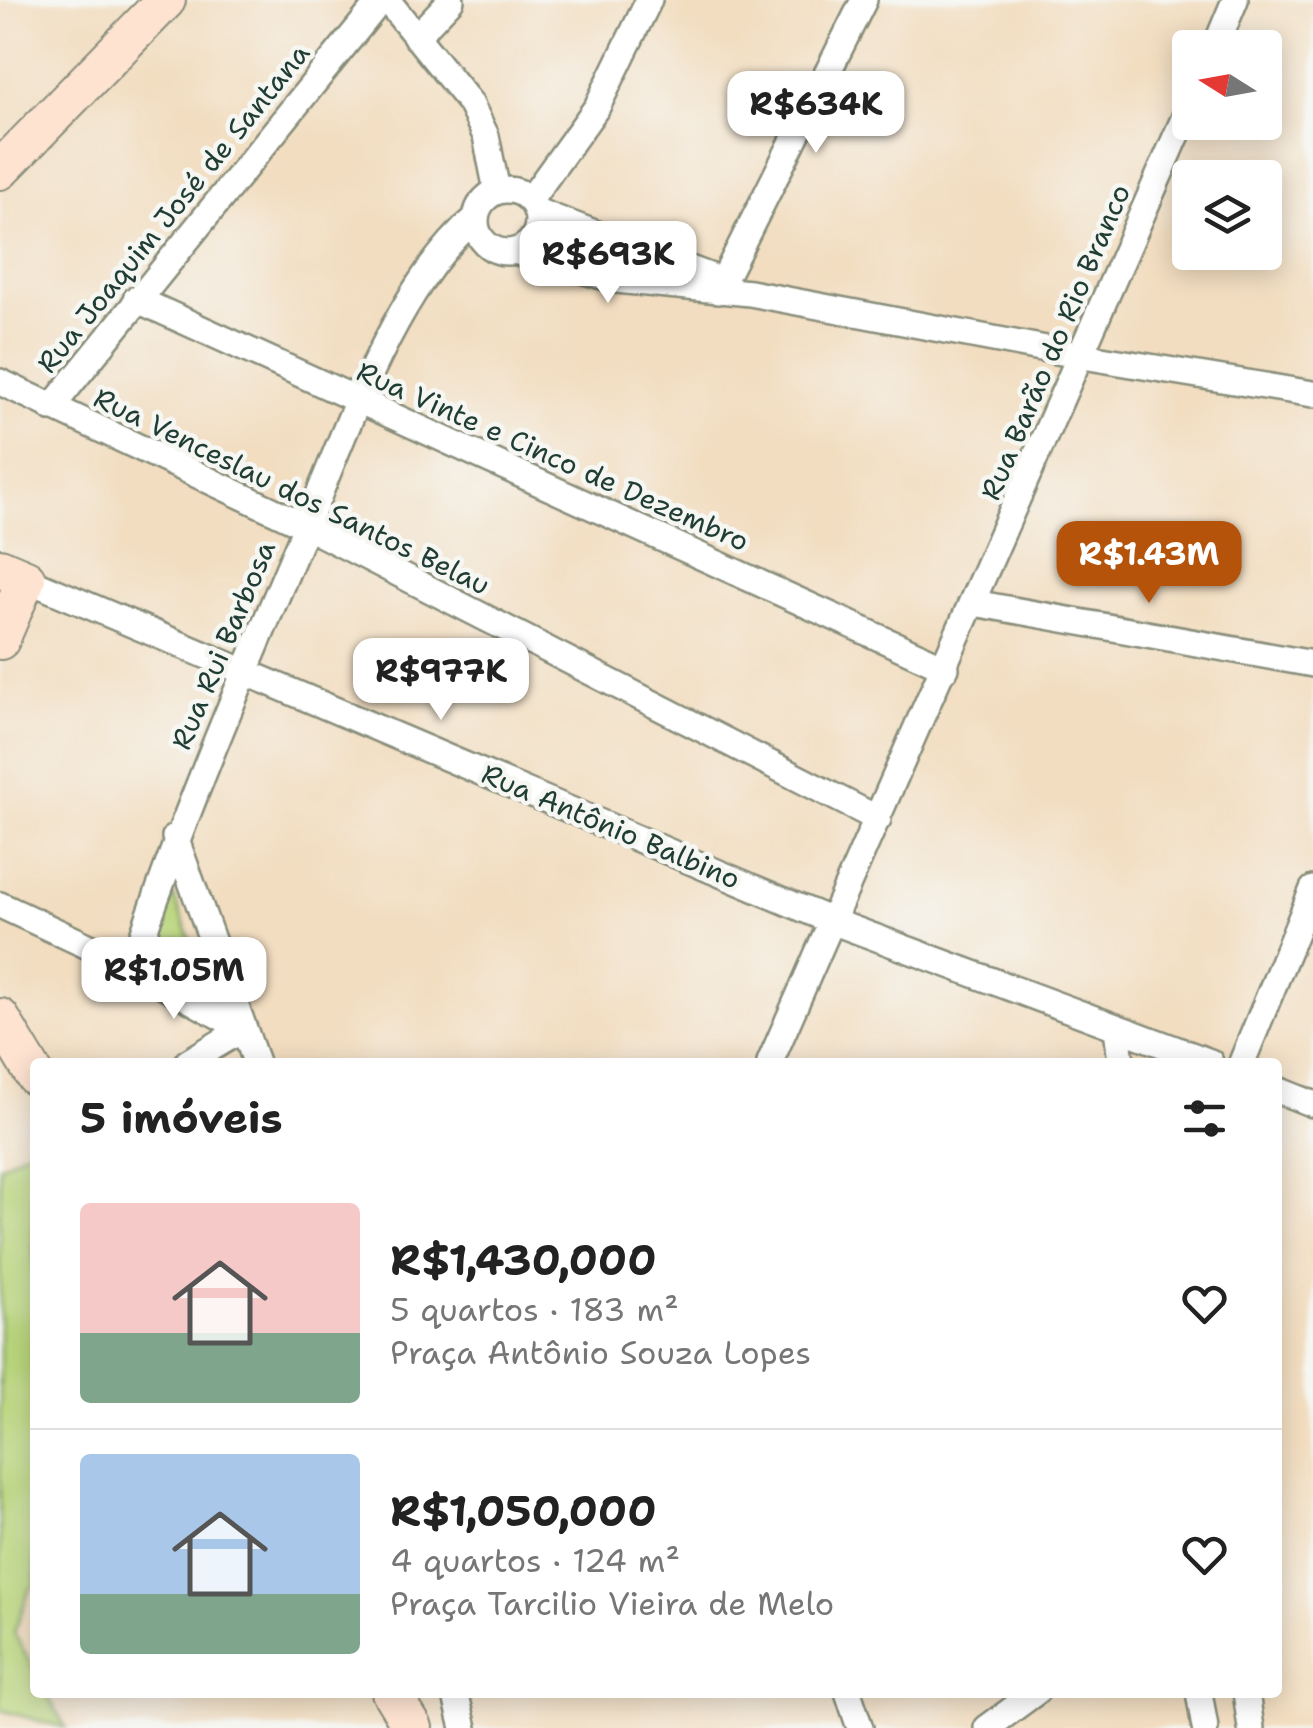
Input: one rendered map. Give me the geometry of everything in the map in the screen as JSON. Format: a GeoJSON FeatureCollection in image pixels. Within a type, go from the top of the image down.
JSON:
{"type":"FeatureCollection","features":[{"type":"Feature","properties":{"kind":"main road"},"geometry":{"type":"LineString","coordinates":[[0,170],[166,0]]}},
{"type":"Feature","properties":{"kind":"main road"},"geometry":{"type":"LineString","coordinates":[[0,640],[13,574]]}},
{"type":"Feature","properties":{"kind":"main road"},"geometry":{"type":"LineString","coordinates":[[0,1018],[30,1068]]}},
{"type":"Feature","properties":{"kind":"street"},"geometry":{"type":"LineString","coordinates":[[384,0],[480,122],[497,191]]}},
{"type":"Feature","properties":{"kind":"street","name":"Rua Joaquim José de Santana"},"geometry":{"type":"LineString","coordinates":[[51,408],[136,299],[384,0]]}},
{"type":"Feature","properties":{"kind":"street"},"geometry":{"type":"LineString","coordinates":[[416,37],[452,0]]}},
{"type":"Feature","properties":{"kind":"street"},"geometry":{"type":"LineString","coordinates":[[514,251],[534,236],[533,206],[596,107],[648,0]]}},
{"type":"Feature","properties":{"kind":"street"},"geometry":{"type":"LineString","coordinates":[[720,286],[864,0]]}},
{"type":"Feature","properties":{"kind":"street"},"geometry":{"type":"LineString","coordinates":[[1222,30],[1235,0]]}},
{"type":"Feature","properties":{"kind":"street","name":"Rua Barão do Rio Branco"},"geometry":{"type":"LineString","coordinates":[[772,1058],[1175,140]]}},
{"type":"Feature","properties":{"kind":"street"},"geometry":{"type":"LineString","coordinates":[[720,286],[533,206],[521,193],[497,191],[479,206],[476,218],[482,240],[491,248],[616,280],[720,286],[1083,356],[1313,394]]}},
{"type":"Feature","properties":{"kind":"street","name":"Rua Rui Barbosa"},"geometry":{"type":"LineString","coordinates":[[132,967],[175,837],[360,401],[416,289],[442,249],[476,218]]}},
{"type":"Feature","properties":{"kind":"street","name":"Rua Vinte e Cinco de Dezembro"},"geometry":{"type":"LineString","coordinates":[[136,299],[946,668]]}},
{"type":"Feature","properties":{"kind":"street","name":"Rua Venceslau dos Santos Belau"},"geometry":{"type":"LineString","coordinates":[[0,382],[306,526],[878,819]]}},
{"type":"Feature","properties":{"kind":"street","name":"Rua Antônio Balbino"},"geometry":{"type":"LineString","coordinates":[[13,574],[246,669],[834,922],[1117,1028],[1166,1054]]}},
{"type":"Feature","properties":{"kind":"street"},"geometry":{"type":"LineString","coordinates":[[974,602],[1313,664]]}},
{"type":"Feature","properties":{"kind":"street"},"geometry":{"type":"LineString","coordinates":[[175,837],[254,1058]]}},
{"type":"Feature","properties":{"kind":"street"},"geometry":{"type":"LineString","coordinates":[[1244,1058],[1313,889]]}},
{"type":"Feature","properties":{"kind":"street"},"geometry":{"type":"LineString","coordinates":[[0,905],[132,967],[243,1029]]}},
{"type":"Feature","properties":{"kind":"street"},"geometry":{"type":"LineString","coordinates":[[1117,1028],[1121,1058]]}},
{"type":"Feature","properties":{"kind":"street"},"geometry":{"type":"LineString","coordinates":[[195,1058],[243,1029]]}},
{"type":"Feature","properties":{"kind":"street"},"geometry":{"type":"LineString","coordinates":[[1282,1092],[1313,1104]]}},
{"type":"Feature","properties":{"kind":"street"},"geometry":{"type":"LineString","coordinates":[[456,1698],[464,1728]]}},
{"type":"Feature","properties":{"kind":"street"},"geometry":{"type":"LineString","coordinates":[[850,1698],[860,1728]]}},
{"type":"Feature","properties":{"kind":"street"},"geometry":{"type":"LineString","coordinates":[[987,1728],[1028,1698]]}},
{"type":"Feature","properties":{"kind":"street"},"geometry":{"type":"LineString","coordinates":[[1201,1698],[1205,1728]]}},
{"type":"Feature","properties":{"kind":"street"},"geometry":{"type":"LineString","coordinates":[[1247,1698],[1251,1728]]}},
{"type":"Feature","properties":{"kind":"green space"},"geometry":{"type":"Polygon","coordinates":[[[174,896],[214,1004],[146,946],[174,896]]]}},
{"type":"Feature","properties":{"kind":"green space"},"geometry":{"type":"Polygon","coordinates":[[[30,1149],[30,1589],[14,1633],[30,1663],[30,1698],[49,1698],[66,1728],[0,1710],[0,1166],[30,1149]]]}}]}
